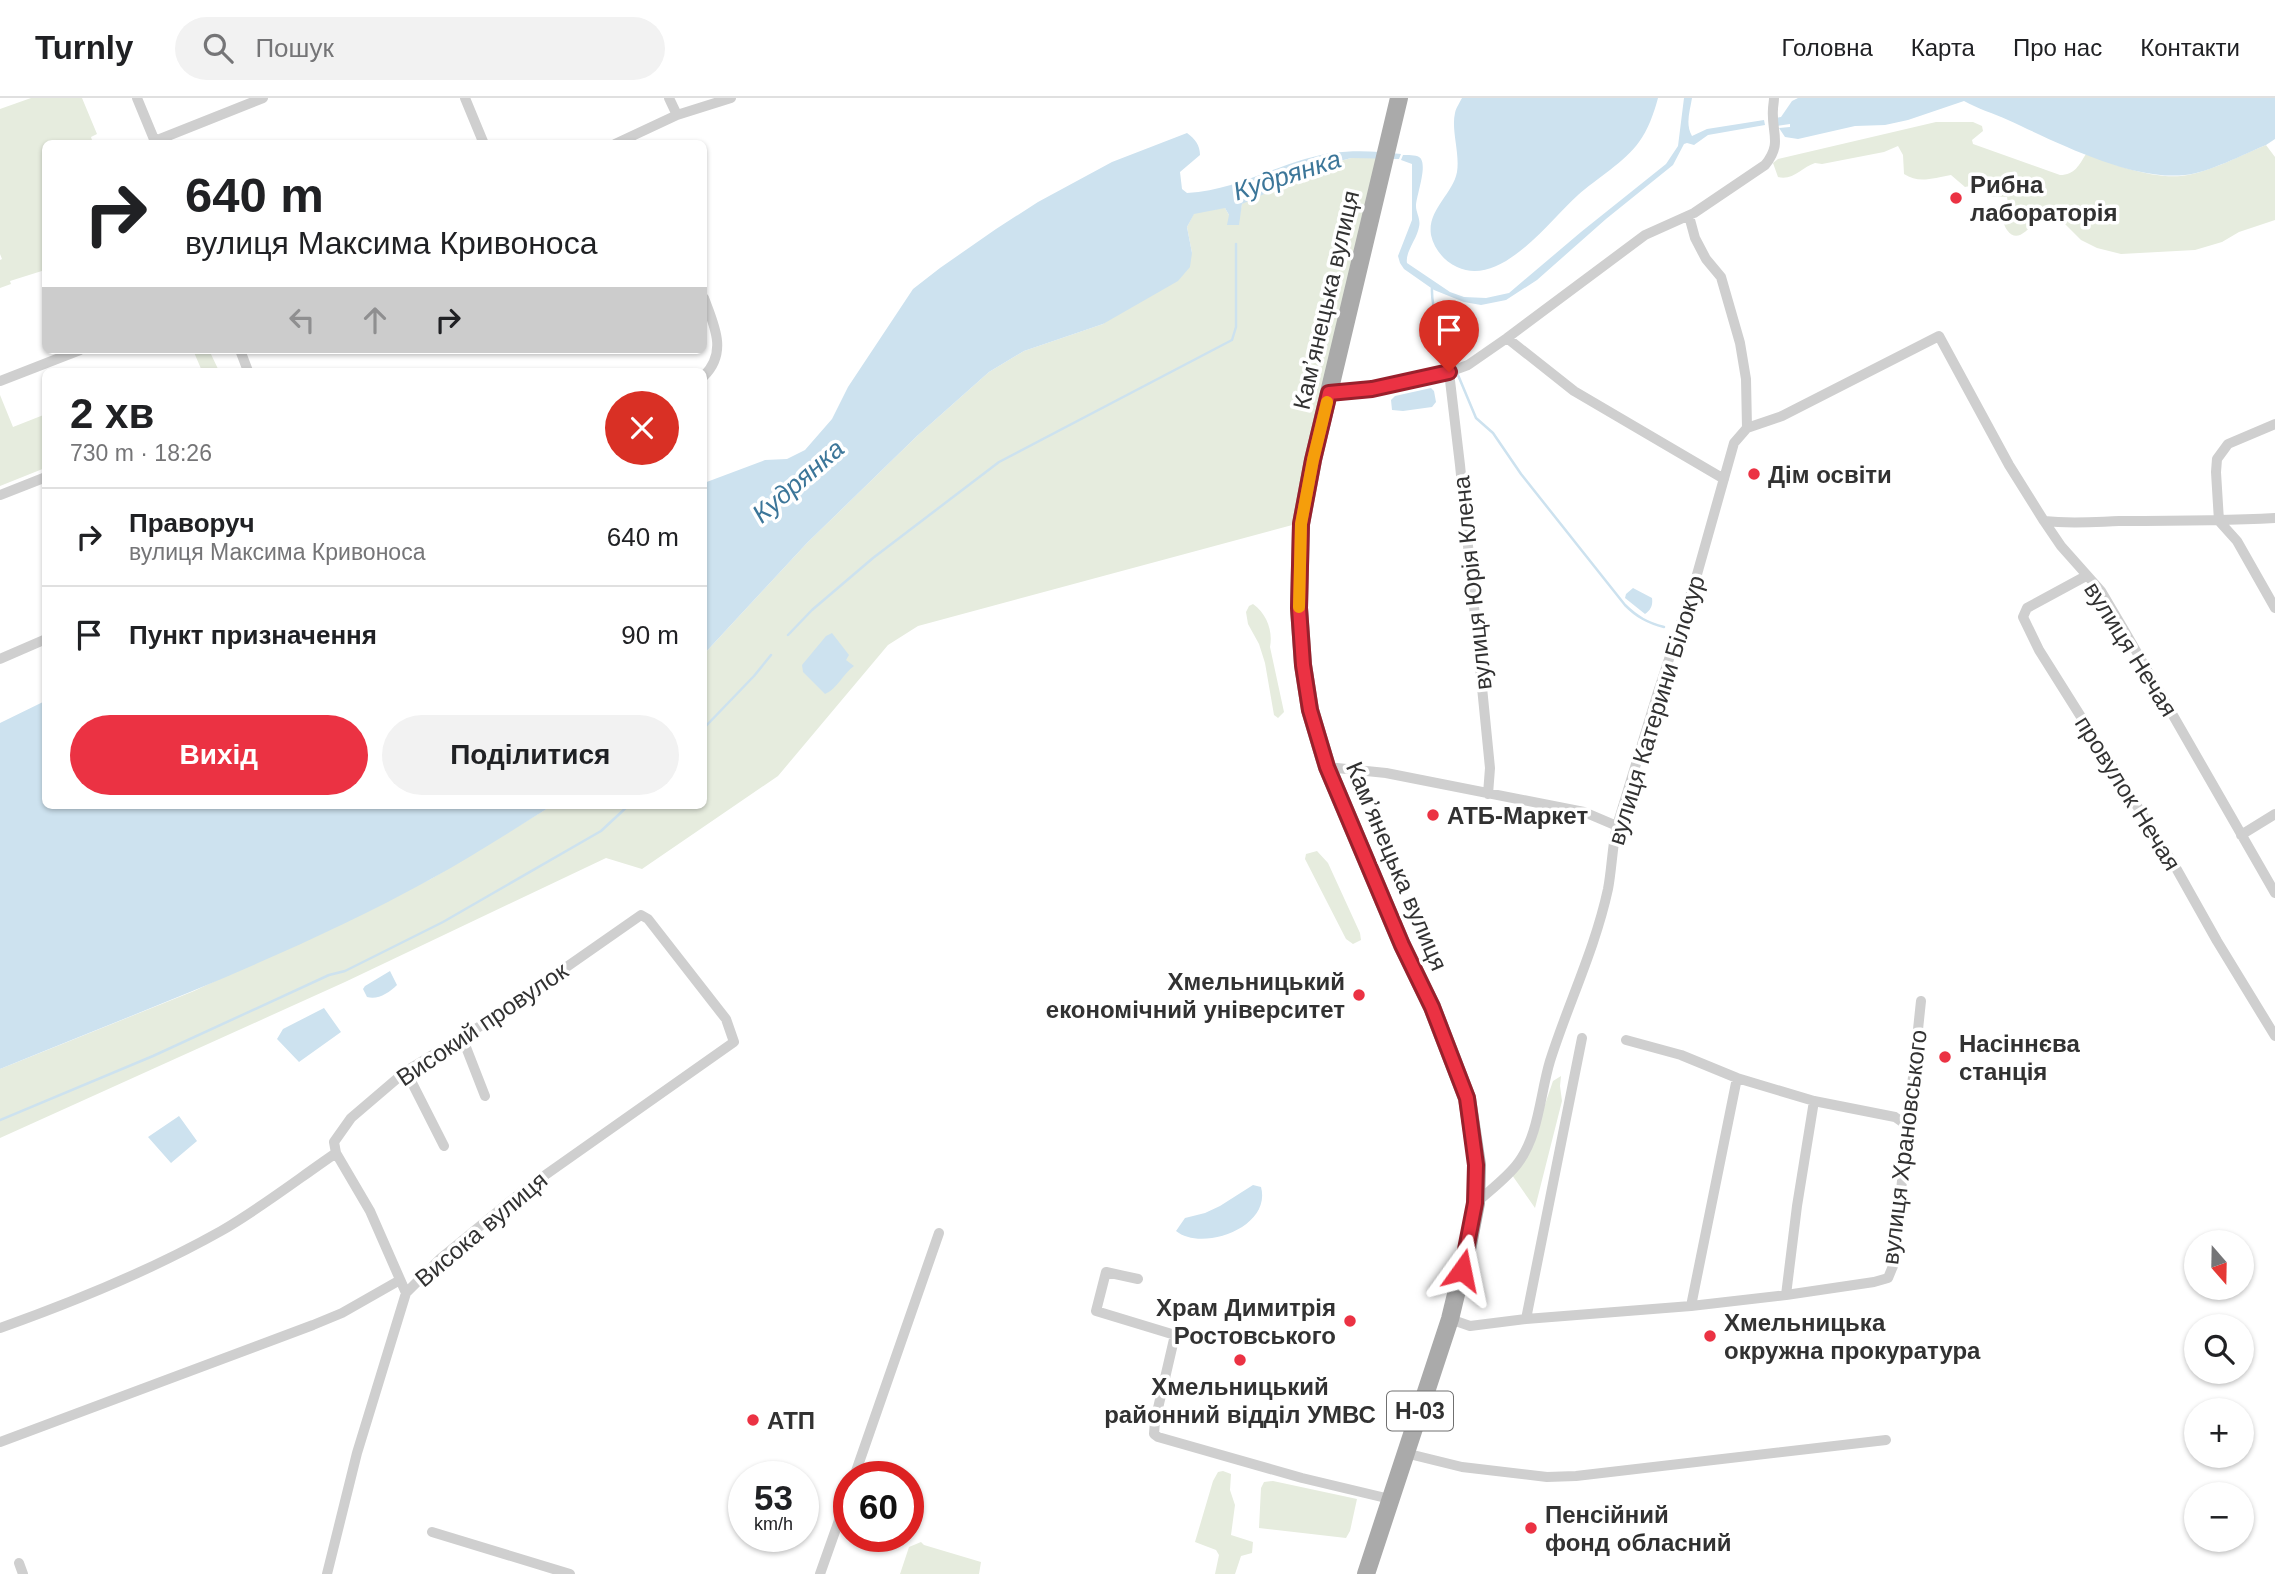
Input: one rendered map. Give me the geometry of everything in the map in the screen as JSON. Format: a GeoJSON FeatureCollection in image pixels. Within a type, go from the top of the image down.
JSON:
{"type":"FeatureCollection","features":[{"type":"Feature","properties":{"kind":"main road","name":"Камʼянецька вулиця"},"geometry":{"type":"LineString","coordinates":[[1366,1574],[1450,1319],[1468,1245],[1475,1203],[1476,1165],[1467,1098],[1442,1031],[1327,767],[1310,710],[1303,665],[1299,608],[1301,524],[1313,460],[1399,98]]}},
{"type":"Feature","properties":{"kind":"street"},"geometry":{"type":"LineString","coordinates":[[137,98],[155,140]]}},
{"type":"Feature","properties":{"kind":"street"},"geometry":{"type":"LineString","coordinates":[[161,140],[263,98]]}},
{"type":"Feature","properties":{"kind":"street"},"geometry":{"type":"LineString","coordinates":[[465,98],[482,140]]}},
{"type":"Feature","properties":{"kind":"street"},"geometry":{"type":"LineString","coordinates":[[669,98],[677,115]]}},
{"type":"Feature","properties":{"kind":"street"},"geometry":{"type":"LineString","coordinates":[[622,140],[677,115],[731,98]]}},
{"type":"Feature","properties":{"kind":"street"},"geometry":{"type":"LineString","coordinates":[[1329,393],[1372,389],[1449,372],[1468,365],[1645,235],[1689,216],[1765,165],[1771,158],[1777,141],[1772,110],[1774,98]]}},
{"type":"Feature","properties":{"kind":"street"},"geometry":{"type":"LineString","coordinates":[[639,131],[642,140]]}},
{"type":"Feature","properties":{"kind":"street"},"geometry":{"type":"LineString","coordinates":[[1689,216],[1695,238],[1706,260],[1721,277],[1745,362],[1747,428]]}},
{"type":"Feature","properties":{"kind":"street"},"geometry":{"type":"LineString","coordinates":[[707,306],[719,338],[717,354],[707,372]]}},
{"type":"Feature","properties":{"kind":"street","name":"вулиця Нечая"},"geometry":{"type":"LineString","coordinates":[[1747,428],[1782,416],[1939,336],[2043,521],[2101,591],[2275,893]]}},
{"type":"Feature","properties":{"kind":"street"},"geometry":{"type":"LineString","coordinates":[[1507,338],[1574,391],[1724,479]]}},
{"type":"Feature","properties":{"kind":"street"},"geometry":{"type":"LineString","coordinates":[[0,381],[70,354]]}},
{"type":"Feature","properties":{"kind":"street","name":"вулиця Юрія Клена"},"geometry":{"type":"LineString","coordinates":[[1449,372],[1489,755],[1488,794]]}},
{"type":"Feature","properties":{"kind":"street"},"geometry":{"type":"LineString","coordinates":[[2275,424],[2228,443],[2217,459],[2216,472],[2220,521],[2237,541],[2275,608]]}},
{"type":"Feature","properties":{"kind":"street","name":"вулиця Катерини Білокур"},"geometry":{"type":"LineString","coordinates":[[1475,1203],[1517,1165],[1528,1143],[1550,1061],[1583,974],[1608,888],[1617,826],[1696,578],[1734,443],[1747,428]]}},
{"type":"Feature","properties":{"kind":"street"},"geometry":{"type":"LineString","coordinates":[[0,495],[42,479]]}},
{"type":"Feature","properties":{"kind":"street"},"geometry":{"type":"LineString","coordinates":[[2043,521],[2071,524],[2275,518]]}},
{"type":"Feature","properties":{"kind":"street"},"geometry":{"type":"LineString","coordinates":[[2062,546],[2066,530],[2071,524]]}},
{"type":"Feature","properties":{"kind":"street","name":"провулок Нечая"},"geometry":{"type":"LineString","coordinates":[[2086,576],[2026,608],[2023,617],[2026,627],[2176,868],[2275,1036]]}},
{"type":"Feature","properties":{"kind":"street"},"geometry":{"type":"LineString","coordinates":[[0,659],[42,641]]}},
{"type":"Feature","properties":{"kind":"street"},"geometry":{"type":"LineString","coordinates":[[1327,767],[1386,773],[1584,812],[1617,826]]}},
{"type":"Feature","properties":{"kind":"street"},"geometry":{"type":"LineString","coordinates":[[2241,835],[2275,814]]}},
{"type":"Feature","properties":{"kind":"street","name":"Високий провулок"},"geometry":{"type":"LineString","coordinates":[[336,1153],[334,1142],[351,1118],[406,1071],[462,1037],[641,915],[649,919],[726,1019],[734,1042],[727,1046]]}},
{"type":"Feature","properties":{"kind":"street","name":"вулиця Храновського"},"geometry":{"type":"LineString","coordinates":[[1786,1295],[1888,1278],[1892,1266],[1921,1001]]}},
{"type":"Feature","properties":{"kind":"street"},"geometry":{"type":"LineString","coordinates":[[462,1037],[485,1096]]}},
{"type":"Feature","properties":{"kind":"street"},"geometry":{"type":"LineString","coordinates":[[1526,1319],[1582,1038]]}},
{"type":"Feature","properties":{"kind":"street"},"geometry":{"type":"LineString","coordinates":[[1626,1040],[1681,1055],[1737,1078],[1815,1101],[1895,1117],[1908,1126]]}},
{"type":"Feature","properties":{"kind":"street","name":"Висока вулиця"},"geometry":{"type":"LineString","coordinates":[[327,1574],[357,1453],[406,1293],[441,1258],[524,1190],[727,1046]]}},
{"type":"Feature","properties":{"kind":"street"},"geometry":{"type":"LineString","coordinates":[[406,1071],[444,1146]]}},
{"type":"Feature","properties":{"kind":"street"},"geometry":{"type":"LineString","coordinates":[[1691,1306],[1737,1078]]}},
{"type":"Feature","properties":{"kind":"street"},"geometry":{"type":"LineString","coordinates":[[1450,1319],[1469,1326],[1786,1295],[1797,1206],[1815,1101]]}},
{"type":"Feature","properties":{"kind":"street"},"geometry":{"type":"LineString","coordinates":[[0,1328],[141,1273],[223,1230],[336,1153],[370,1211],[406,1293]]}},
{"type":"Feature","properties":{"kind":"street"},"geometry":{"type":"LineString","coordinates":[[860,1461],[939,1233]]}},
{"type":"Feature","properties":{"kind":"street"},"geometry":{"type":"LineString","coordinates":[[1138,1279],[1106,1272],[1096,1311],[1175,1335],[1154,1434],[1302,1478],[1390,1499]]}},
{"type":"Feature","properties":{"kind":"street"},"geometry":{"type":"LineString","coordinates":[[0,1442],[313,1325],[342,1313],[400,1280]]}},
{"type":"Feature","properties":{"kind":"street"},"geometry":{"type":"LineString","coordinates":[[1405,1453],[1462,1467],[1547,1477],[1622,1472],[1886,1440]]}},
{"type":"Feature","properties":{"kind":"street"},"geometry":{"type":"LineString","coordinates":[[432,1532],[570,1574]]}},
{"type":"Feature","properties":{"kind":"street"},"geometry":{"type":"LineString","coordinates":[[820,1574],[833,1537]]}},
{"type":"Feature","properties":{"kind":"shaded area"},"geometry":{"type":"Polygon","coordinates":[[[31,98],[82,98],[97,134],[91,137],[92,140],[42,140],[42,271],[10,281],[11,284],[0,288],[2,259],[0,109],[31,98]]]}},
{"type":"Feature","properties":{"kind":"shaded area"},"geometry":{"type":"Polygon","coordinates":[[[1936,122],[1973,122],[1982,126],[1983,131],[1972,140],[1973,144],[2060,175],[2073,171],[2086,154],[2150,174],[2188,175],[2218,166],[2266,145],[2275,157],[2275,220],[2195,250],[2121,254],[2097,248],[2081,240],[2055,214],[2044,215],[2022,234],[2012,235],[2006,228],[2003,217],[2002,208],[2008,203],[2007,197],[1987,196],[1984,183],[1965,187],[1951,175],[1926,179],[1910,177],[1904,174],[1903,155],[1898,146],[1884,152],[1815,163],[1783,178],[1778,177],[1773,163],[1778,159],[1936,122]]]}},
{"type":"Feature","properties":{"kind":"shaded area"},"geometry":{"type":"Polygon","coordinates":[[[1351,158],[1380,158],[1296,524],[918,626],[888,645],[778,776],[642,869],[606,858],[345,982],[0,1138],[0,1069],[194,991],[431,879],[546,809],[707,809],[707,651],[807,543],[917,436],[989,372],[1024,351],[1103,324],[1192,253],[1187,227],[1194,213],[1225,208],[1229,215],[1240,214],[1242,204],[1250,199],[1324,166],[1351,158]]]}},
{"type":"Feature","properties":{"kind":"shaded area"},"geometry":{"type":"Polygon","coordinates":[[[195,354],[211,354],[218,368],[201,368],[195,354]]]}},
{"type":"Feature","properties":{"kind":"shaded area"},"geometry":{"type":"Polygon","coordinates":[[[0,395],[13,427],[42,416],[42,469],[0,486],[0,395]]]}},
{"type":"Feature","properties":{"kind":"shaded area"},"geometry":{"type":"Polygon","coordinates":[[[1253,604],[1262,613],[1270,629],[1270,647],[1284,712],[1278,718],[1274,715],[1259,644],[1248,624],[1246,612],[1253,604]]]}},
{"type":"Feature","properties":{"kind":"shaded area"},"geometry":{"type":"Polygon","coordinates":[[[1317,851],[1328,863],[1360,933],[1361,940],[1353,944],[1346,939],[1305,859],[1306,854],[1317,851]]]}},
{"type":"Feature","properties":{"kind":"shaded area"},"geometry":{"type":"Polygon","coordinates":[[[1561,1076],[1562,1101],[1535,1208],[1512,1175],[1541,1116],[1553,1081],[1561,1076]]]}},
{"type":"Feature","properties":{"kind":"shaded area"},"geometry":{"type":"Polygon","coordinates":[[[1218,1472],[1231,1474],[1230,1490],[1235,1505],[1231,1535],[1253,1542],[1252,1553],[1241,1556],[1235,1574],[1215,1574],[1219,1555],[1216,1550],[1195,1542],[1213,1481],[1218,1472]]]}},
{"type":"Feature","properties":{"kind":"shaded area"},"geometry":{"type":"Polygon","coordinates":[[[1273,1481],[1357,1499],[1346,1538],[1259,1528],[1261,1488],[1264,1482],[1273,1481]]]}},
{"type":"Feature","properties":{"kind":"shaded area"},"geometry":{"type":"Polygon","coordinates":[[[924,1545],[981,1562],[979,1574],[900,1574],[907,1552],[924,1552],[924,1545]]]}},
{"type":"Feature","properties":{"kind":"water"},"geometry":{"type":"Polygon","coordinates":[[[1462,98],[1658,98],[1645,132],[1627,156],[1578,195],[1523,249],[1490,268],[1474,271],[1457,267],[1448,261],[1437,250],[1431,235],[1436,210],[1451,188],[1457,172],[1454,120],[1462,98]]]}},
{"type":"Feature","properties":{"kind":"water"},"geometry":{"type":"Polygon","coordinates":[[[1684,98],[1692,98],[1688,122],[1692,136],[1707,129],[1764,120],[1765,125],[1708,135],[1694,145],[1684,144],[1673,165],[1537,280],[1506,300],[1481,305],[1464,302],[1434,290],[1404,269],[1400,263],[1398,256],[1412,220],[1412,164],[1401,160],[1403,155],[1419,157],[1423,166],[1416,206],[1419,227],[1407,263],[1450,292],[1464,297],[1486,298],[1509,293],[1666,164],[1678,146],[1684,98]]]}},
{"type":"Feature","properties":{"kind":"water"},"geometry":{"type":"Polygon","coordinates":[[[1798,98],[2275,98],[2275,139],[2204,171],[2164,175],[2141,172],[2094,158],[1964,101],[1885,125],[1855,126],[1798,139],[1785,137],[1779,128],[1790,127],[1790,124],[1777,126],[1775,118],[1781,117],[1792,101],[1798,98]]]}},
{"type":"Feature","properties":{"kind":"water","name":"Кудрянка"},"geometry":{"type":"Polygon","coordinates":[[[1187,133],[1196,142],[1200,155],[1180,172],[1182,189],[1187,193],[1218,189],[1329,153],[1365,151],[1401,154],[1399,159],[1351,158],[1333,163],[1242,204],[1239,225],[1227,225],[1229,215],[1225,208],[1194,214],[1187,227],[1192,253],[1190,267],[1178,281],[1103,324],[1024,351],[989,372],[917,436],[807,543],[707,651],[707,482],[765,460],[787,459],[805,450],[832,419],[848,387],[913,289],[1038,202],[1112,162],[1187,133]]]}},
{"type":"Feature","properties":{"kind":"water"},"geometry":{"type":"Polygon","coordinates":[[[1431,388],[1436,402],[1432,407],[1392,410],[1391,400],[1395,396],[1431,388]]]}},
{"type":"Feature","properties":{"kind":"water"},"geometry":{"type":"Polygon","coordinates":[[[1633,588],[1652,598],[1651,607],[1645,614],[1625,598],[1633,588]]]}},
{"type":"Feature","properties":{"kind":"water"},"geometry":{"type":"Polygon","coordinates":[[[832,633],[849,655],[846,660],[854,666],[825,694],[803,672],[802,665],[826,636],[832,633]]]}},
{"type":"Feature","properties":{"kind":"water"},"geometry":{"type":"Polygon","coordinates":[[[42,702],[42,809],[547,809],[447,870],[327,932],[273,957],[0,1069],[0,723],[42,702]]]}},
{"type":"Feature","properties":{"kind":"water"},"geometry":{"type":"Polygon","coordinates":[[[390,971],[397,985],[383,995],[367,997],[363,989],[365,986],[390,971]]]}},
{"type":"Feature","properties":{"kind":"water"},"geometry":{"type":"Polygon","coordinates":[[[324,1008],[341,1032],[299,1062],[277,1039],[283,1029],[324,1008]]]}},
{"type":"Feature","properties":{"kind":"water"},"geometry":{"type":"Polygon","coordinates":[[[179,1116],[197,1141],[171,1163],[148,1137],[179,1116]]]}},
{"type":"Feature","properties":{"kind":"water"},"geometry":{"type":"Polygon","coordinates":[[[1253,1185],[1261,1187],[1262,1202],[1256,1214],[1246,1224],[1217,1237],[1201,1239],[1187,1237],[1176,1231],[1185,1218],[1220,1206],[1253,1185]]]}},
{"type":"Feature","properties":{"kind":"waterway"},"geometry":{"type":"LineString","coordinates":[[788,635],[812,610],[873,558],[999,462],[1232,340],[1236,327],[1236,244]]}},
{"type":"Feature","properties":{"kind":"waterway"},"geometry":{"type":"LineString","coordinates":[[1432,288],[1438,326],[1453,363]]}},
{"type":"Feature","properties":{"kind":"waterway"},"geometry":{"type":"LineString","coordinates":[[1458,375],[1476,418],[1493,433],[1521,474],[1625,605],[1643,619],[1664,627]]}},
{"type":"Feature","properties":{"kind":"waterway"},"geometry":{"type":"LineString","coordinates":[[707,725],[771,655]]}},
{"type":"Feature","properties":{"kind":"waterway"},"geometry":{"type":"LineString","coordinates":[[0,1120],[153,1056],[329,975],[345,971],[443,922],[601,831],[625,809]]}},
{"type":"Feature","properties":{"kind":"slow traffic"},"geometry":{"type":"LineString","coordinates":[[1299,607],[1301,524],[1327,402]]}},
{"type":"Feature","properties":{"kind":"place","name":"Рибна лабораторія"},"geometry":{"type":"Point","coordinates":[1956,198]}},
{"type":"Feature","properties":{"kind":"place","name":"Дім освіти"},"geometry":{"type":"Point","coordinates":[1754,474]}},
{"type":"Feature","properties":{"kind":"place","name":"АТБ-Маркет"},"geometry":{"type":"Point","coordinates":[1433,815]}},
{"type":"Feature","properties":{"kind":"place","name":"Хмельницький економічний університет"},"geometry":{"type":"Point","coordinates":[1359,995]}},
{"type":"Feature","properties":{"kind":"place","name":"Насіннєва станція"},"geometry":{"type":"Point","coordinates":[1945,1057]}},
{"type":"Feature","properties":{"kind":"place","name":"Храм Димитрія Ростовського"},"geometry":{"type":"Point","coordinates":[1350,1321]}},
{"type":"Feature","properties":{"kind":"place","name":"Хмельницька окружна прокуратура"},"geometry":{"type":"Point","coordinates":[1710,1336]}},
{"type":"Feature","properties":{"kind":"place","name":"Хмельницький районний відділ УМВС"},"geometry":{"type":"Point","coordinates":[1240,1360]}},
{"type":"Feature","properties":{"kind":"place","name":"АТП"},"geometry":{"type":"Point","coordinates":[753,1420]}},
{"type":"Feature","properties":{"kind":"place","name":"Пенсійний фонд обласний"},"geometry":{"type":"Point","coordinates":[1531,1528]}},
{"type":"Feature","properties":{"kind":"route"},"geometry":{"type":"LineString","coordinates":[[1449,372],[1372,389],[1329,393],[1301,524],[1299,608],[1303,665],[1318,742],[1339,800],[1432,1007],[1467,1098],[1476,1165],[1475,1203],[1462,1270]]}}]}
